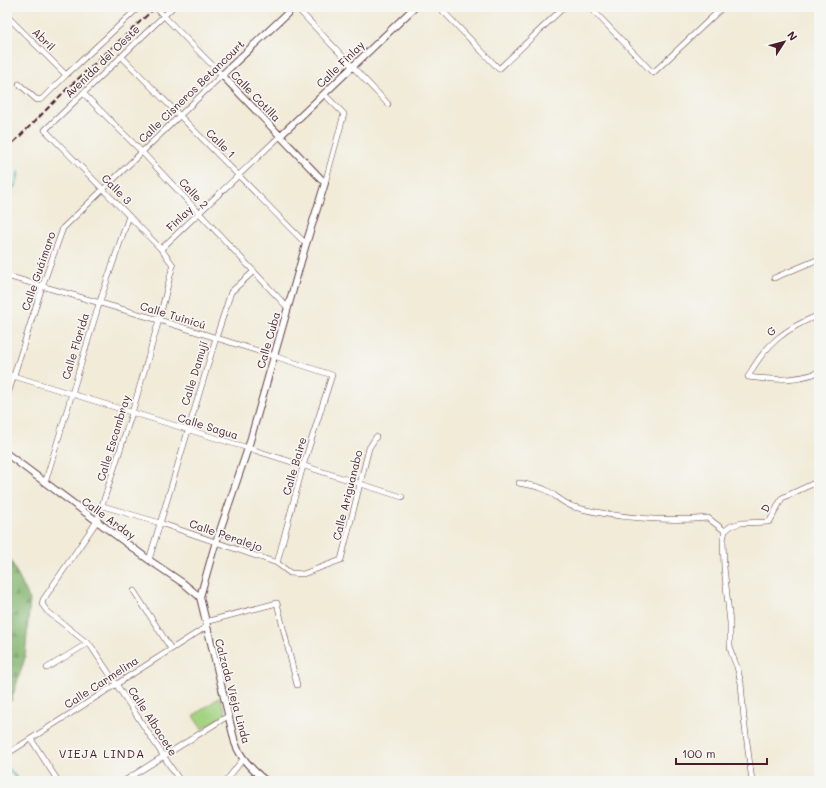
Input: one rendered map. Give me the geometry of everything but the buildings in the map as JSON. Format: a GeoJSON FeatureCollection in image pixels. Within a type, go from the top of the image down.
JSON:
{"type":"FeatureCollection","features":[{"type":"Feature","properties":{"kind":"street","name":"Avenida del Oeste"},"geometry":{"type":"LineString","coordinates":[[19,84],[32,97],[37,100],[42,99],[139,7]]}},
{"type":"Feature","properties":{"kind":"street","name":"Calle Cotilla"},"geometry":{"type":"LineString","coordinates":[[155,7],[326,183]]}},
{"type":"Feature","properties":{"kind":"street","name":"Avenida del Oeste"},"geometry":{"type":"LineString","coordinates":[[45,130],[173,7]]}},
{"type":"Feature","properties":{"kind":"street"},"geometry":{"type":"LineString","coordinates":[[295,7],[388,104]]}},
{"type":"Feature","properties":{"kind":"street","name":"Calle Cisneros Betancourt"},"geometry":{"type":"LineString","coordinates":[[103,190],[295,7]]}},
{"type":"Feature","properties":{"kind":"street","name":"Calle Finlay"},"geometry":{"type":"LineString","coordinates":[[280,136],[415,7]]}},
{"type":"Feature","properties":{"kind":"street"},"geometry":{"type":"LineString","coordinates":[[439,7],[499,69],[564,7]]}},
{"type":"Feature","properties":{"kind":"street"},"geometry":{"type":"LineString","coordinates":[[590,7],[653,73],[723,7]]}},
{"type":"Feature","properties":{"kind":"street","name":"Abril"},"geometry":{"type":"LineString","coordinates":[[7,16],[66,75]]}},
{"type":"Feature","properties":{"kind":"street","name":"Calle 1"},"geometry":{"type":"LineString","coordinates":[[122,56],[306,244]]}},
{"type":"Feature","properties":{"kind":"street","name":"Calle 2"},"geometry":{"type":"LineString","coordinates":[[83,93],[142,152],[288,308]]}},
{"type":"Feature","properties":{"kind":"street","name":"Calle Cuba"},"geometry":{"type":"LineString","coordinates":[[200,597],[216,542],[248,448],[306,244],[326,183],[344,114],[324,94]]}},
{"type":"Feature","properties":{"kind":"street","name":"Calle 3"},"geometry":{"type":"LineString","coordinates":[[45,130],[161,249],[173,265]]}},
{"type":"Feature","properties":{"kind":"street","name":"Finlay"},"geometry":{"type":"LineString","coordinates":[[161,249],[280,136]]}},
{"type":"Feature","properties":{"kind":"street","name":"Calle Guáimaro"},"geometry":{"type":"LineString","coordinates":[[7,397],[42,287],[63,228],[103,190]]}},
{"type":"Feature","properties":{"kind":"street","name":"Calle Florida"},"geometry":{"type":"LineString","coordinates":[[44,483],[70,394],[129,216]]}},
{"type":"Feature","properties":{"kind":"street"},"geometry":{"type":"LineString","coordinates":[[774,278],[819,259]]}},
{"type":"Feature","properties":{"kind":"street","name":"Calle Escambray"},"geometry":{"type":"LineString","coordinates":[[42,604],[43,600],[97,521],[132,413],[173,265]]}},
{"type":"Feature","properties":{"kind":"street","name":"Calle Damují"},"geometry":{"type":"LineString","coordinates":[[149,560],[187,430],[231,292],[254,271]]}},
{"type":"Feature","properties":{"kind":"street","name":"Calle Tuinicú"},"geometry":{"type":"LineString","coordinates":[[7,276],[99,304],[159,320],[332,376]]}},
{"type":"Feature","properties":{"kind":"street","name":"G"},"geometry":{"type":"LineString","coordinates":[[819,315],[795,326],[774,342],[763,352],[748,377],[794,378],[819,372]]}},
{"type":"Feature","properties":{"kind":"street","name":"Calle Sagua"},"geometry":{"type":"LineString","coordinates":[[7,374],[402,497]]}},
{"type":"Feature","properties":{"kind":"street","name":"Calle Baire"},"geometry":{"type":"LineString","coordinates":[[277,563],[303,466],[332,376]]}},
{"type":"Feature","properties":{"kind":"street","name":"Calle Ariguanabo"},"geometry":{"type":"LineString","coordinates":[[341,560],[359,483],[369,448],[376,437]]}},
{"type":"Feature","properties":{"kind":"street","name":"Calle Arday"},"geometry":{"type":"LineString","coordinates":[[7,454],[44,483],[183,583],[200,597]]}},
{"type":"Feature","properties":{"kind":"street","name":"D"},"geometry":{"type":"LineString","coordinates":[[725,531],[735,524],[770,521],[782,498],[819,481]]}},
{"type":"Feature","properties":{"kind":"street"},"geometry":{"type":"LineString","coordinates":[[519,483],[544,489],[572,507],[607,514],[645,518],[682,520],[708,518],[725,531],[723,540],[724,567],[730,623],[730,645],[741,684],[752,781]]}},
{"type":"Feature","properties":{"kind":"street","name":"Calle Peralejo"},"geometry":{"type":"LineString","coordinates":[[102,506],[160,523],[277,563],[290,573],[303,574],[341,560]]}},
{"type":"Feature","properties":{"kind":"street"},"geometry":{"type":"LineString","coordinates":[[134,591],[171,649]]}},
{"type":"Feature","properties":{"kind":"street","name":"Calzada Vieja Linda"},"geometry":{"type":"LineString","coordinates":[[200,597],[235,743],[243,759],[266,781]]}},
{"type":"Feature","properties":{"kind":"street","name":"Calle Carmelina"},"geometry":{"type":"LineString","coordinates":[[7,754],[171,649],[206,624],[277,603],[297,685]]}},
{"type":"Feature","properties":{"kind":"street","name":"Calle Albacete"},"geometry":{"type":"LineString","coordinates":[[42,604],[47,611],[88,643],[117,684],[180,781]]}},
{"type":"Feature","properties":{"kind":"street"},"geometry":{"type":"LineString","coordinates":[[47,668],[88,643]]}},
{"type":"Feature","properties":{"kind":"street"},"geometry":{"type":"LineString","coordinates":[[124,781],[228,716]]}},
{"type":"Feature","properties":{"kind":"street"},"geometry":{"type":"LineString","coordinates":[[30,740],[58,781]]}},
{"type":"Feature","properties":{"kind":"street"},"geometry":{"type":"LineString","coordinates":[[226,781],[243,759]]}},
{"type":"Feature","properties":{"kind":"green space"},"geometry":{"type":"Polygon","coordinates":[[[7,553],[30,600],[25,658],[11,701],[7,705],[7,553]]]}},
{"type":"Feature","properties":{"kind":"green space"},"geometry":{"type":"Polygon","coordinates":[[[220,697],[226,714],[202,729],[193,716],[220,697]]]}},
{"type":"Feature","properties":{"kind":"waterway"},"geometry":{"type":"LineString","coordinates":[[7,196],[16,184],[19,171]]}},
{"type":"Feature","properties":{"kind":"waterway"},"geometry":{"type":"LineString","coordinates":[[7,767],[17,781]]}},
{"type":"Feature","properties":{"kind":"railway"},"geometry":{"type":"LineString","coordinates":[[7,149],[66,90],[156,7]]}},
{"type":"Feature","properties":{"kind":"district","name":"VIEJA LINDA"},"geometry":{"type":"Point","coordinates":[102,753]}}]}
